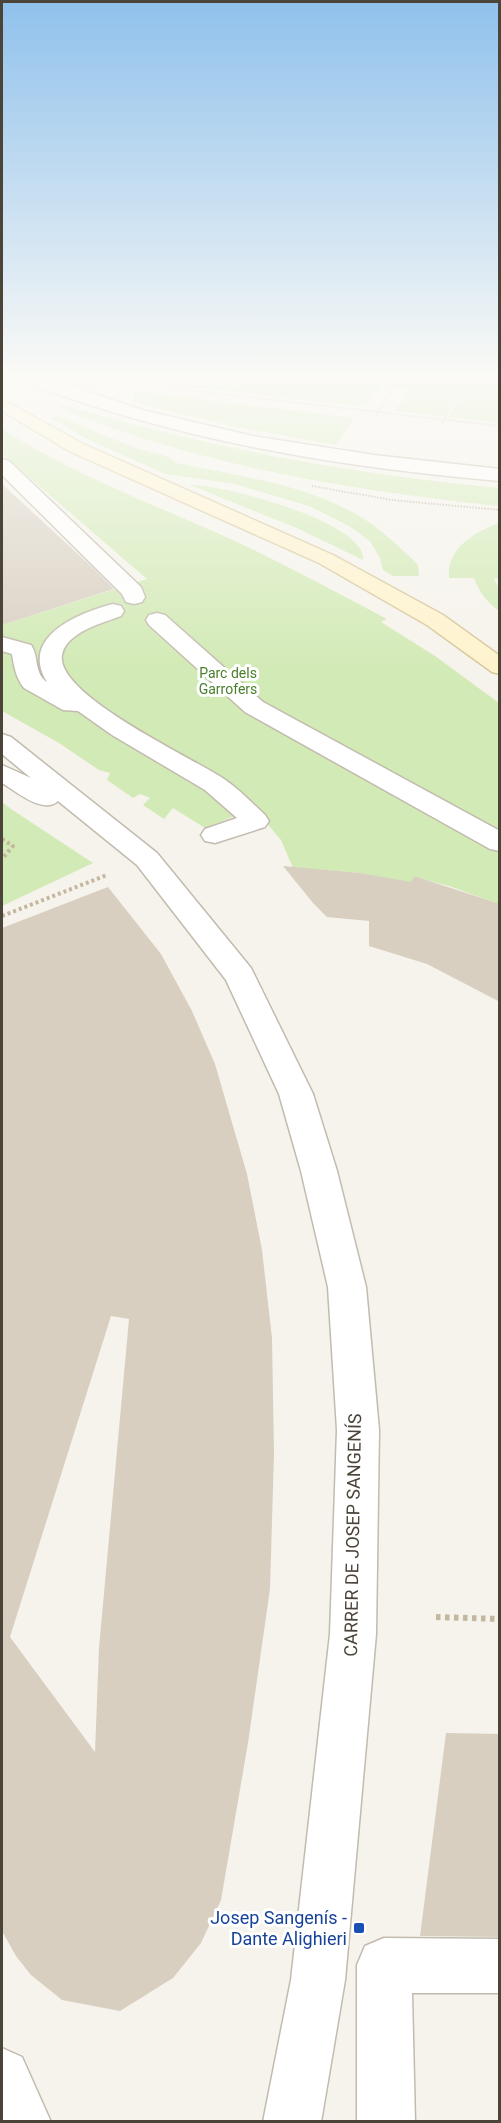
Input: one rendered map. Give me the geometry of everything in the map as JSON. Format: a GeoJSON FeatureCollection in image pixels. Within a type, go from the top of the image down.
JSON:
{"type":"FeatureCollection","features":[{"type":"Feature","properties":{"kind":"street"},"geometry":{"type":"LineString","coordinates":[[10,473],[134,592],[134,597]]}},
{"type":"Feature","properties":{"kind":"street"},"geometry":{"type":"LineString","coordinates":[[133,473],[326,559],[435,620],[500,667]]}},
{"type":"Feature","properties":{"kind":"street"},"geometry":{"type":"LineString","coordinates":[[483,473],[500,475]]}},
{"type":"Feature","properties":{"kind":"street"},"geometry":{"type":"LineString","coordinates":[[113,611],[118,619],[133,623],[157,620],[166,614],[167,610],[165,603],[148,597],[134,597],[116,604],[113,611],[61,637],[53,647],[50,657],[53,673],[96,714],[215,785],[255,821],[215,835]]}},
{"type":"Feature","properties":{"kind":"street"},"geometry":{"type":"LineString","coordinates":[[157,620],[254,707],[500,843]]}},
{"type":"Feature","properties":{"kind":"street"},"geometry":{"type":"LineString","coordinates":[[2,644],[23,650],[26,669],[32,683],[71,705],[84,705]]}},
{"type":"Feature","properties":{"kind":"street","name":"CARRER DE JOSEP SANGENÍS"},"geometry":{"type":"LineString","coordinates":[[2,742],[121,861],[161,876],[240,976],[296,1094],[319,1171],[347,1287],[358,1431],[353,1634],[318,1980],[292,2121]]}},
{"type":"Feature","properties":{"kind":"street"},"geometry":{"type":"LineString","coordinates":[[2,773],[121,861]]}},
{"type":"Feature","properties":{"kind":"street"},"geometry":{"type":"LineString","coordinates":[[386,2121],[384,1965],[500,1966]]}},
{"type":"Feature","properties":{"kind":"street"},"geometry":{"type":"LineString","coordinates":[[2,2077],[22,2121]]}},
{"type":"Feature","properties":{"kind":"path"},"geometry":{"type":"LineString","coordinates":[[2,839],[13,846],[2,859]]}},
{"type":"Feature","properties":{"kind":"path"},"geometry":{"type":"LineString","coordinates":[[2,916],[121,861]]}},
{"type":"Feature","properties":{"kind":"path"},"geometry":{"type":"LineString","coordinates":[[436,1617],[500,1619]]}},
{"type":"Feature","properties":{"kind":"green space","name":"Parc dels Garrofers"},"geometry":{"type":"Polygon","coordinates":[[[24,473],[82,473],[252,549],[387,619],[381,622],[435,656],[499,703],[499,904],[449,886],[414,877],[411,883],[360,873],[293,868],[281,840],[254,808],[205,828],[173,808],[164,819],[143,805],[150,798],[140,794],[133,798],[107,780],[110,773],[99,770],[59,743],[2,711],[2,625],[147,579],[24,473]]]}},
{"type":"Feature","properties":{"kind":"green space"},"geometry":{"type":"Polygon","coordinates":[[[163,473],[227,473],[271,482],[318,496],[369,522],[418,565],[419,576],[393,576],[383,570],[380,558],[370,541],[349,526],[309,506],[235,484],[163,473]]]}},
{"type":"Feature","properties":{"kind":"green space"},"geometry":{"type":"Polygon","coordinates":[[[280,473],[375,473],[499,488],[499,506],[389,493],[280,473]]]}},
{"type":"Feature","properties":{"kind":"green space"},"geometry":{"type":"Polygon","coordinates":[[[190,485],[206,486],[259,498],[318,519],[342,532],[358,546],[363,560],[299,529],[190,485]]]}},
{"type":"Feature","properties":{"kind":"green space"},"geometry":{"type":"Polygon","coordinates":[[[499,523],[499,578],[494,579],[499,588],[499,611],[484,596],[474,578],[449,578],[452,558],[457,550],[480,531],[499,523]]]}},
{"type":"Feature","properties":{"kind":"green space"},"geometry":{"type":"Polygon","coordinates":[[[2,802],[11,809],[93,863],[2,906],[2,802]]]}},
{"type":"Feature","properties":{"kind":"building"},"geometry":{"type":"Polygon","coordinates":[[[2,484],[91,566],[114,589],[2,625],[2,484]]]}},
{"type":"Feature","properties":{"kind":"building"},"geometry":{"type":"Polygon","coordinates":[[[283,866],[360,873],[411,882],[414,876],[500,904],[500,1002],[427,964],[369,946],[369,921],[327,917],[283,866]]]}},
{"type":"Feature","properties":{"kind":"building"},"geometry":{"type":"Polygon","coordinates":[[[108,887],[161,954],[192,1011],[215,1064],[247,1174],[262,1250],[272,1338],[274,1454],[270,1589],[248,1743],[221,1900],[201,1943],[173,1978],[120,2011],[62,2000],[31,1975],[16,1956],[2,1931],[2,928],[108,887]],[[111,1316],[10,1637],[95,1752],[99,1648],[129,1319],[111,1316]]]}},
{"type":"Feature","properties":{"kind":"building"},"geometry":{"type":"Polygon","coordinates":[[[446,1733],[500,1734],[500,1937],[420,1936],[446,1733]]]}},
{"type":"Feature","properties":{"kind":"place","name":"Josep Sangenís - Dante Alighieri"},"geometry":{"type":"Point","coordinates":[359,1928]}}]}
